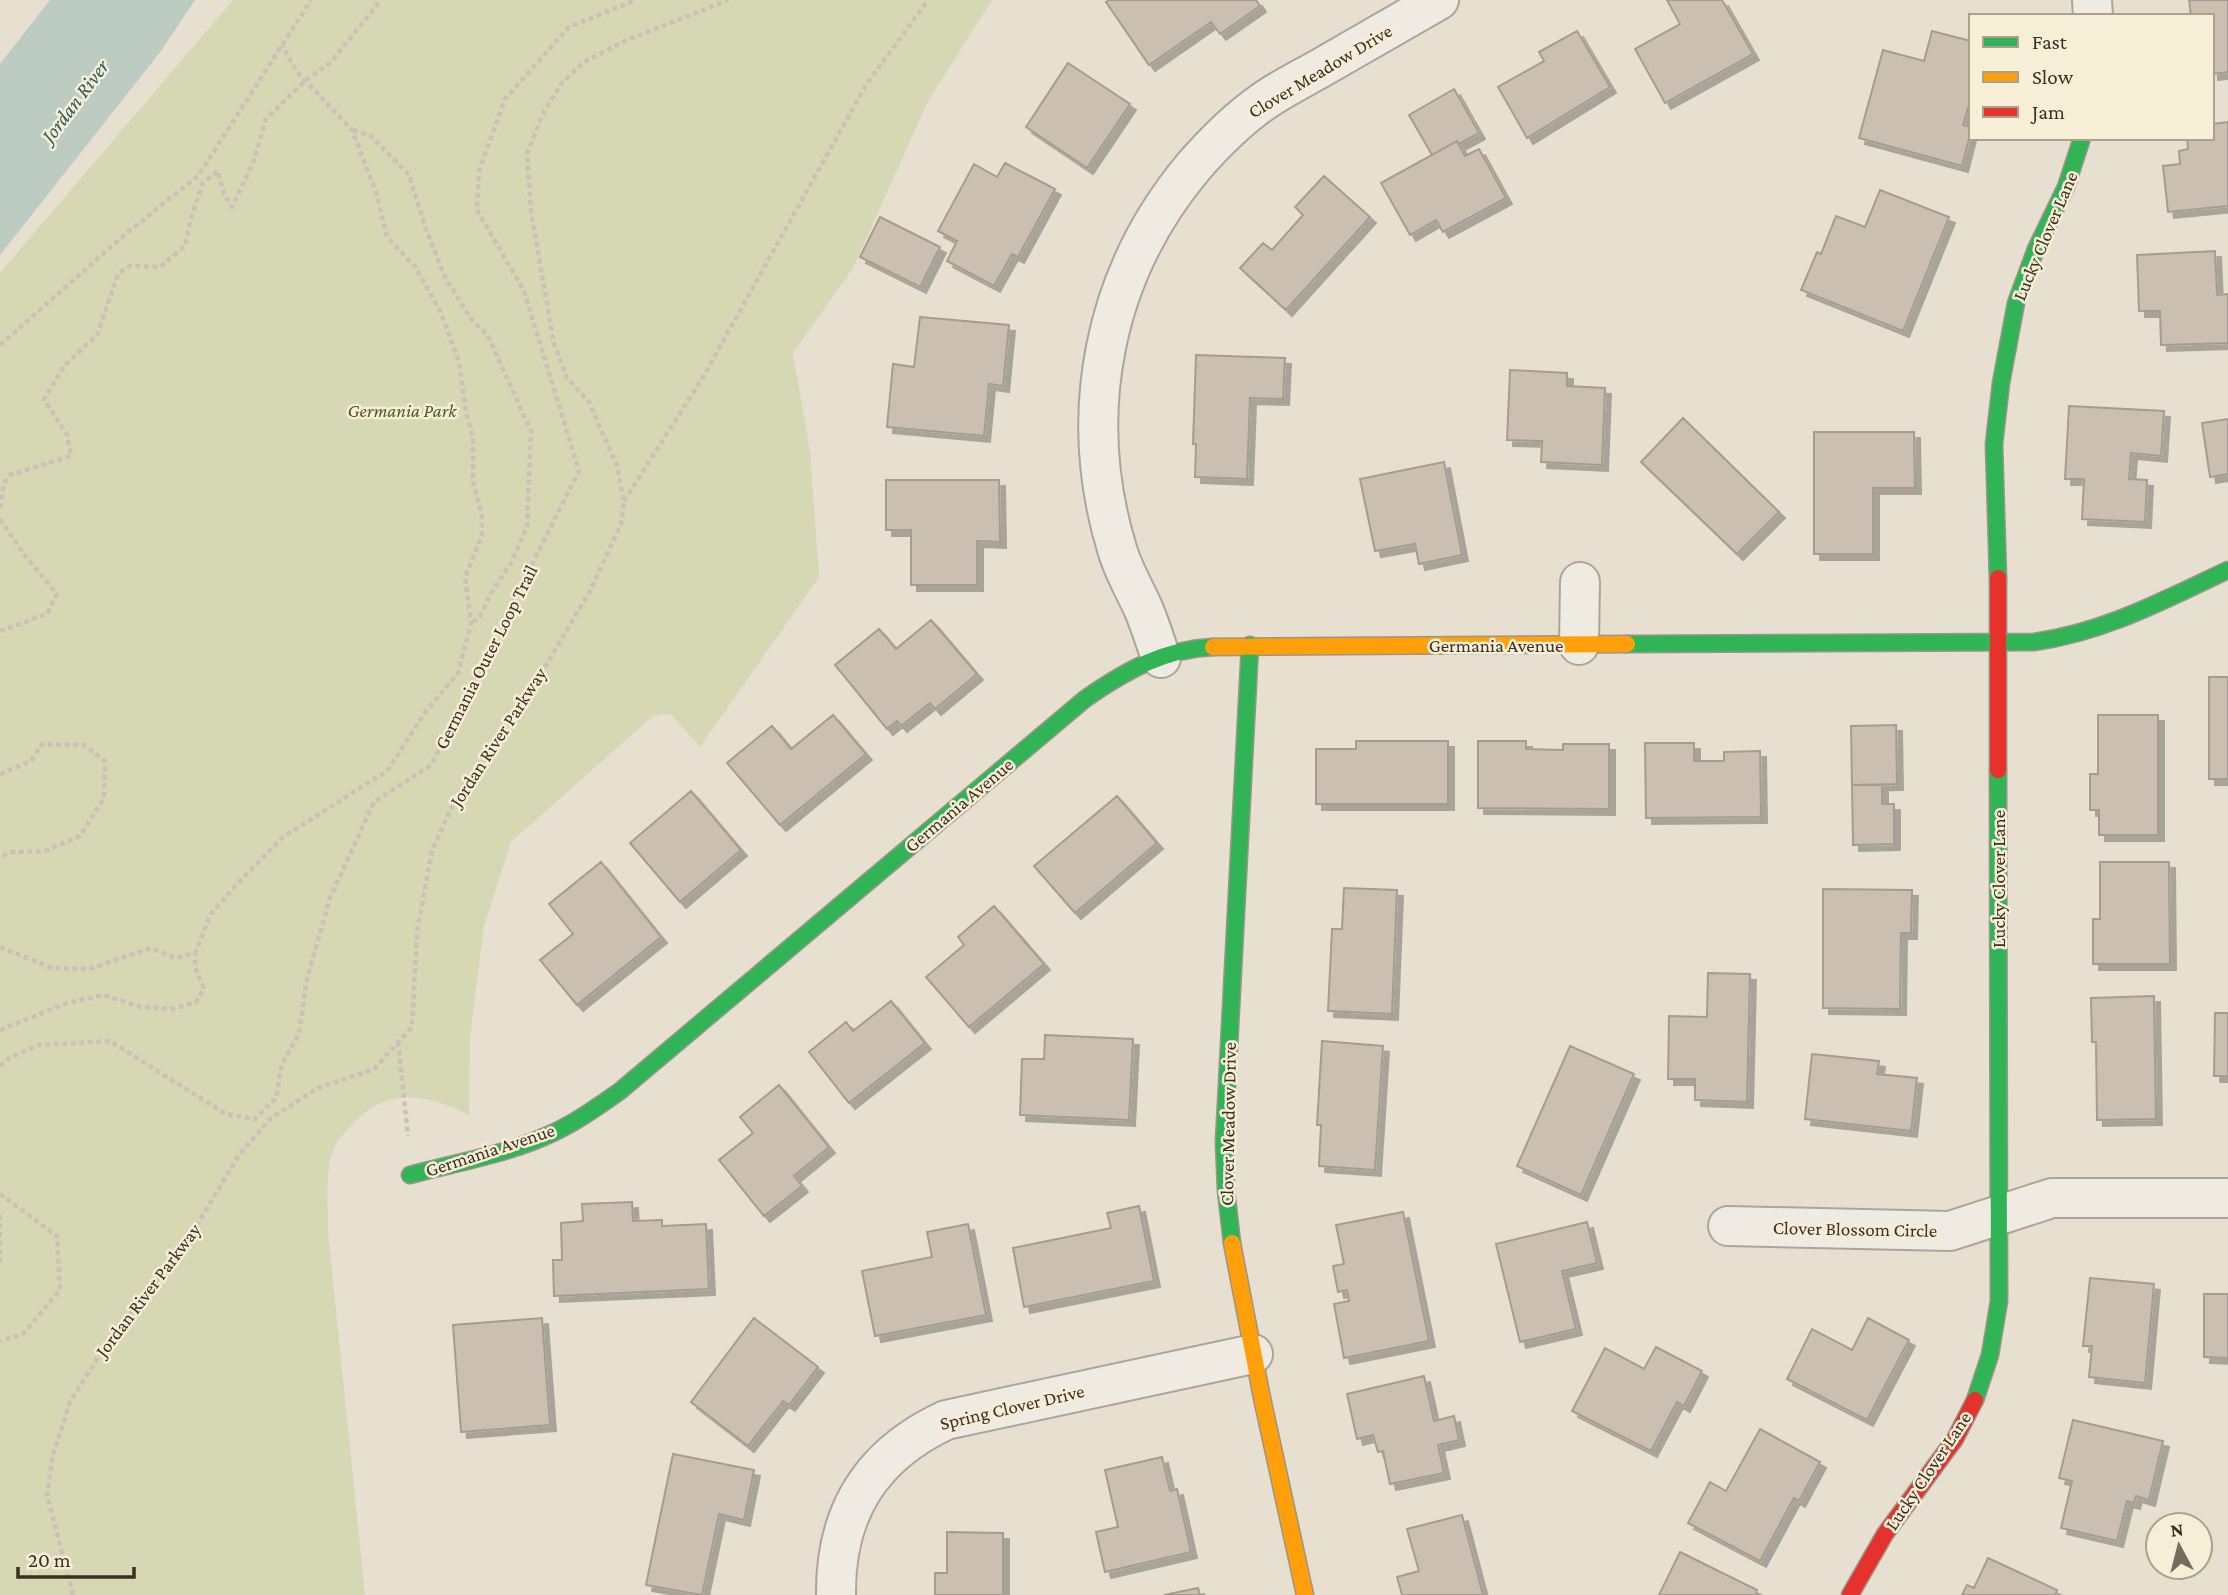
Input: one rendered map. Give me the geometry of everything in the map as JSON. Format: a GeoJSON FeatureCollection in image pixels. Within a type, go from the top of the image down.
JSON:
{"type":"FeatureCollection","features":[{"type":"Feature","properties":{"kind":"street","name":"Clover Meadow Drive"},"geometry":{"type":"LineString","coordinates":[[1161,658],[1117,550],[1100,452],[1099,387],[1119,295],[1130,265],[1160,211],[1181,181],[1233,126],[1264,100],[1439,0]]}},
{"type":"Feature","properties":{"kind":"street","name":"Lucky Clover Lane"},"geometry":{"type":"LineString","coordinates":[[1850,1595],[1884,1535],[1955,1439],[1978,1395],[1997,1324],[1998,643],[1994,444],[2005,356],[2021,290],[2036,249],[2066,187],[2081,140]]}},
{"type":"Feature","properties":{"kind":"street","name":"Germania Avenue"},"geometry":{"type":"LineString","coordinates":[[410,1175],[538,1139],[598,1107],[1072,709],[1118,677],[1161,658],[1192,649],[1250,645],[1998,643],[2055,640],[2097,630],[2129,618],[2228,570]]}},
{"type":"Feature","properties":{"kind":"street","name":"Germania Avenue"},"geometry":{"type":"LineString","coordinates":[[1579,645],[1580,582]]}},
{"type":"Feature","properties":{"kind":"street","name":"Clover Meadow Drive"},"geometry":{"type":"LineString","coordinates":[[1250,645],[1224,1165],[1228,1222],[1253,1354],[1305,1595]]}},
{"type":"Feature","properties":{"kind":"street","name":"Clover Blossom Circle"},"geometry":{"type":"LineString","coordinates":[[1728,1226],[1950,1231],[2052,1198],[2228,1198]]}},
{"type":"Feature","properties":{"kind":"street","name":"Spring Clover Drive"},"geometry":{"type":"LineString","coordinates":[[836,1595],[839,1547],[853,1504],[873,1474],[888,1458],[905,1442],[925,1430],[958,1417],[1253,1354]]}},
{"type":"Feature","properties":{"kind":"path"},"geometry":{"type":"LineString","coordinates":[[0,345],[128,232],[198,176],[311,0]]}},
{"type":"Feature","properties":{"kind":"path"},"geometry":{"type":"LineString","coordinates":[[0,508],[4,483],[10,475],[71,456],[67,435],[44,399],[64,366],[97,335],[118,274],[130,267],[160,267],[186,246],[191,215],[203,183],[218,171],[224,194],[232,206],[253,163],[266,119],[305,80],[331,62],[381,0]]}},
{"type":"Feature","properties":{"kind":"path","name":"Germania Outer Loop Trail"},"geometry":{"type":"LineString","coordinates":[[0,1066],[9,1058],[39,1045],[110,1041],[226,1114],[255,1119],[276,1098],[282,1065],[299,1033],[307,979],[330,898],[374,802],[431,765],[579,471],[524,291],[477,210],[479,171],[505,99],[569,27],[636,0]]}},
{"type":"Feature","properties":{"kind":"path","name":"Jordan River Parkway"},"geometry":{"type":"LineString","coordinates":[[73,1595],[47,1495],[53,1454],[70,1402],[109,1340],[189,1239],[238,1156],[271,1118],[318,1088],[374,1069],[412,1027],[417,932],[432,850],[457,796],[529,694],[590,591],[621,524],[624,502],[617,466],[589,402],[567,378],[554,344],[531,211],[527,153],[544,112],[561,84],[584,62],[625,41],[728,0]]}},
{"type":"Feature","properties":{"kind":"path"},"geometry":{"type":"LineString","coordinates":[[624,502],[703,377],[866,85],[928,0]]}},
{"type":"Feature","properties":{"kind":"path"},"geometry":{"type":"LineString","coordinates":[[0,1030],[67,1003],[104,995],[141,1007],[173,1009],[196,1002],[204,988],[195,968],[195,953],[211,914],[282,838],[388,770],[426,711],[457,673],[471,624],[465,577],[482,536],[482,516],[473,482],[473,438],[466,412],[459,362],[441,313],[416,268],[387,237],[376,192],[352,130],[305,80],[282,45]]}},
{"type":"Feature","properties":{"kind":"path"},"geometry":{"type":"LineString","coordinates":[[352,130],[371,136],[409,175],[445,277],[471,319],[488,336],[531,431],[527,527],[511,563],[491,593],[480,617],[471,624]]}},
{"type":"Feature","properties":{"kind":"path"},"geometry":{"type":"LineString","coordinates":[[0,519],[26,557],[57,594],[47,614],[0,631]]}},
{"type":"Feature","properties":{"kind":"path"},"geometry":{"type":"LineString","coordinates":[[0,774],[31,761],[42,744],[84,745],[105,761],[104,798],[80,836],[45,850],[12,852],[0,857]]}},
{"type":"Feature","properties":{"kind":"path"},"geometry":{"type":"LineString","coordinates":[[0,947],[52,968],[89,969],[151,948],[175,958],[195,953]]}},
{"type":"Feature","properties":{"kind":"path"},"geometry":{"type":"LineString","coordinates":[[398,1042],[410,1175]]}},
{"type":"Feature","properties":{"kind":"path"},"geometry":{"type":"LineString","coordinates":[[0,1194],[57,1236],[60,1290],[23,1334],[0,1341]]}},
{"type":"Feature","properties":{"kind":"path"},"geometry":{"type":"LineString","coordinates":[[0,1215],[0,1264]]}},
{"type":"Feature","properties":{"kind":"green space","name":"Germania Park"},"geometry":{"type":"Polygon","coordinates":[[[233,0],[992,0],[928,101],[853,268],[793,353],[810,451],[819,577],[700,747],[671,714],[653,716],[511,842],[484,926],[470,1039],[469,1115],[427,1099],[399,1098],[385,1101],[359,1117],[341,1137],[333,1151],[328,1181],[328,1232],[365,1595],[0,1595],[0,273],[233,0]]]}},
{"type":"Feature","properties":{"kind":"water","name":"Jordan River"},"geometry":{"type":"Polygon","coordinates":[[[50,0],[195,0],[161,51],[0,255],[0,64],[50,0]]]}},
{"type":"Feature","properties":{"kind":"building"},"geometry":{"type":"Polygon","coordinates":[[[1256,0],[1260,6],[1220,34],[1211,22],[1149,65],[1106,2],[1256,0]]]}},
{"type":"Feature","properties":{"kind":"building"},"geometry":{"type":"Polygon","coordinates":[[[1667,0],[1722,0],[1753,54],[1665,103],[1635,49],[1680,24],[1667,0]]]}},
{"type":"Feature","properties":{"kind":"building"},"geometry":{"type":"Polygon","coordinates":[[[2189,0],[2228,0],[2228,72],[2214,74],[2214,14],[2191,14],[2189,0]]]}},
{"type":"Feature","properties":{"kind":"building"},"geometry":{"type":"Polygon","coordinates":[[[1577,31],[1610,87],[1527,138],[1498,87],[1544,61],[1539,52],[1577,31]]]}},
{"type":"Feature","properties":{"kind":"building"},"geometry":{"type":"Polygon","coordinates":[[[1932,31],[1969,40],[1969,105],[1963,125],[1969,126],[1969,139],[1962,166],[1859,138],[1883,50],[1924,61],[1932,31]]]}},
{"type":"Feature","properties":{"kind":"building"},"geometry":{"type":"Polygon","coordinates":[[[1068,63],[1130,104],[1087,168],[1026,127],[1068,63]]]}},
{"type":"Feature","properties":{"kind":"building"},"geometry":{"type":"Polygon","coordinates":[[[1454,89],[1479,133],[1432,155],[1409,115],[1454,89]]]}},
{"type":"Feature","properties":{"kind":"building"},"geometry":{"type":"Polygon","coordinates":[[[2228,122],[2228,206],[2168,212],[2163,166],[2180,164],[2179,151],[2188,149],[2187,140],[2214,140],[2214,124],[2228,122]]]}},
{"type":"Feature","properties":{"kind":"building"},"geometry":{"type":"Polygon","coordinates":[[[1457,141],[1465,156],[1479,149],[1506,198],[1443,232],[1436,220],[1410,235],[1381,183],[1457,141]]]}},
{"type":"Feature","properties":{"kind":"building"},"geometry":{"type":"Polygon","coordinates":[[[1005,163],[1055,189],[1018,257],[1012,254],[994,286],[947,261],[957,241],[938,231],[974,164],[997,177],[1005,163]]]}},
{"type":"Feature","properties":{"kind":"building"},"geometry":{"type":"Polygon","coordinates":[[[1324,176],[1370,217],[1286,310],[1240,268],[1263,243],[1272,250],[1303,215],[1295,207],[1324,176]]]}},
{"type":"Feature","properties":{"kind":"building"},"geometry":{"type":"Polygon","coordinates":[[[1880,190],[1949,217],[1903,331],[1801,290],[1817,252],[1821,254],[1836,216],[1865,227],[1880,190]]]}},
{"type":"Feature","properties":{"kind":"building"},"geometry":{"type":"Polygon","coordinates":[[[880,217],[940,247],[920,287],[860,257],[880,217]]]}},
{"type":"Feature","properties":{"kind":"building"},"geometry":{"type":"Polygon","coordinates":[[[2215,251],[2217,295],[2228,294],[2228,343],[2161,345],[2160,311],[2139,311],[2137,255],[2215,251]]]}},
{"type":"Feature","properties":{"kind":"building"},"geometry":{"type":"Polygon","coordinates":[[[920,317],[1009,325],[1003,386],[989,384],[984,436],[887,427],[893,364],[914,367],[920,317]]]}},
{"type":"Feature","properties":{"kind":"building"},"geometry":{"type":"Polygon","coordinates":[[[1196,355],[1285,358],[1283,399],[1250,398],[1247,479],[1195,477],[1196,444],[1193,444],[1196,355]]]}},
{"type":"Feature","properties":{"kind":"building"},"geometry":{"type":"Polygon","coordinates":[[[1510,370],[1567,373],[1567,386],[1605,388],[1602,465],[1541,462],[1542,441],[1507,440],[1510,370]]]}},
{"type":"Feature","properties":{"kind":"building"},"geometry":{"type":"Polygon","coordinates":[[[2069,406],[2164,411],[2161,456],[2131,453],[2129,479],[2147,480],[2145,522],[2082,519],[2084,479],[2065,479],[2069,406]]]}},
{"type":"Feature","properties":{"kind":"building"},"geometry":{"type":"Polygon","coordinates":[[[1683,418],[1779,512],[1737,554],[1641,462],[1683,418]]]}},
{"type":"Feature","properties":{"kind":"building"},"geometry":{"type":"Polygon","coordinates":[[[2228,419],[2228,474],[2210,477],[2202,423],[2228,419]]]}},
{"type":"Feature","properties":{"kind":"building"},"geometry":{"type":"Polygon","coordinates":[[[1814,432],[1914,432],[1915,488],[1873,488],[1873,554],[1814,554],[1814,432]]]}},
{"type":"Feature","properties":{"kind":"building"},"geometry":{"type":"Polygon","coordinates":[[[1444,462],[1462,555],[1419,564],[1415,544],[1375,551],[1360,479],[1444,462]]]}},
{"type":"Feature","properties":{"kind":"building"},"geometry":{"type":"Polygon","coordinates":[[[886,480],[999,480],[1000,542],[977,541],[977,585],[911,585],[911,530],[886,530],[886,480]]]}},
{"type":"Feature","properties":{"kind":"building"},"geometry":{"type":"Polygon","coordinates":[[[931,620],[977,674],[935,709],[930,703],[901,726],[897,721],[887,729],[835,665],[879,629],[896,649],[931,620]]]}},
{"type":"Feature","properties":{"kind":"building"},"geometry":{"type":"Polygon","coordinates":[[[2209,677],[2228,677],[2228,779],[2209,779],[2209,677]]]}},
{"type":"Feature","properties":{"kind":"building"},"geometry":{"type":"Polygon","coordinates":[[[833,715],[866,754],[780,825],[727,763],[772,726],[791,749],[833,715]]]}},
{"type":"Feature","properties":{"kind":"building"},"geometry":{"type":"Polygon","coordinates":[[[2098,715],[2158,715],[2158,835],[2099,835],[2099,810],[2090,810],[2090,774],[2098,774],[2098,715]]]}},
{"type":"Feature","properties":{"kind":"building"},"geometry":{"type":"Polygon","coordinates":[[[1896,725],[1897,784],[1852,785],[1851,726],[1896,725]]]}},
{"type":"Feature","properties":{"kind":"building"},"geometry":{"type":"Polygon","coordinates":[[[1356,741],[1448,741],[1448,804],[1316,804],[1316,749],[1356,749],[1356,741]]]}},
{"type":"Feature","properties":{"kind":"building"},"geometry":{"type":"Polygon","coordinates":[[[1478,741],[1526,741],[1526,749],[1563,750],[1563,744],[1609,744],[1609,809],[1478,808],[1478,741]]]}},
{"type":"Feature","properties":{"kind":"building"},"geometry":{"type":"Polygon","coordinates":[[[1645,743],[1694,743],[1694,761],[1724,761],[1724,752],[1760,751],[1761,817],[1646,818],[1645,743]]]}},
{"type":"Feature","properties":{"kind":"building"},"geometry":{"type":"Polygon","coordinates":[[[1852,785],[1882,785],[1882,804],[1894,804],[1894,844],[1853,845],[1852,785]]]}},
{"type":"Feature","properties":{"kind":"building"},"geometry":{"type":"Polygon","coordinates":[[[691,791],[741,850],[680,902],[630,843],[691,791]]]}},
{"type":"Feature","properties":{"kind":"building"},"geometry":{"type":"Polygon","coordinates":[[[1117,796],[1157,843],[1075,913],[1034,866],[1117,796]]]}},
{"type":"Feature","properties":{"kind":"building"},"geometry":{"type":"Polygon","coordinates":[[[601,862],[661,937],[577,1005],[540,960],[573,934],[549,904],[601,862]]]}},
{"type":"Feature","properties":{"kind":"building"},"geometry":{"type":"Polygon","coordinates":[[[2100,862],[2169,862],[2170,964],[2093,964],[2093,919],[2100,919],[2100,862]]]}},
{"type":"Feature","properties":{"kind":"building"},"geometry":{"type":"Polygon","coordinates":[[[1344,888],[1397,890],[1392,1014],[1328,1011],[1332,929],[1342,929],[1344,888]]]}},
{"type":"Feature","properties":{"kind":"building"},"geometry":{"type":"Polygon","coordinates":[[[1823,889],[1912,890],[1911,933],[1901,933],[1900,1009],[1823,1008],[1823,889]]]}},
{"type":"Feature","properties":{"kind":"building"},"geometry":{"type":"Polygon","coordinates":[[[994,906],[1044,964],[969,1027],[926,977],[964,945],[958,937],[994,906]]]}},
{"type":"Feature","properties":{"kind":"building"},"geometry":{"type":"Polygon","coordinates":[[[1708,973],[1750,974],[1747,1102],[1695,1100],[1695,1079],[1668,1079],[1669,1016],[1707,1017],[1708,973]]]}},
{"type":"Feature","properties":{"kind":"building"},"geometry":{"type":"Polygon","coordinates":[[[2154,996],[2156,1119],[2097,1120],[2096,1042],[2092,1042],[2091,998],[2154,996]]]}},
{"type":"Feature","properties":{"kind":"building"},"geometry":{"type":"Polygon","coordinates":[[[891,1001],[925,1043],[849,1103],[809,1052],[846,1022],[853,1031],[891,1001]]]}},
{"type":"Feature","properties":{"kind":"building"},"geometry":{"type":"Polygon","coordinates":[[[2215,1013],[2228,1013],[2228,1076],[2214,1076],[2215,1013]]]}},
{"type":"Feature","properties":{"kind":"building"},"geometry":{"type":"Polygon","coordinates":[[[1045,1035],[1133,1039],[1129,1120],[1020,1115],[1022,1059],[1044,1059],[1045,1035]]]}},
{"type":"Feature","properties":{"kind":"building"},"geometry":{"type":"Polygon","coordinates":[[[1322,1041],[1383,1046],[1375,1170],[1319,1166],[1321,1125],[1317,1125],[1322,1041]]]}},
{"type":"Feature","properties":{"kind":"building"},"geometry":{"type":"Polygon","coordinates":[[[1570,1046],[1634,1074],[1581,1195],[1517,1166],[1570,1046]]]}},
{"type":"Feature","properties":{"kind":"building"},"geometry":{"type":"Polygon","coordinates":[[[1812,1054],[1879,1061],[1877,1074],[1917,1078],[1911,1131],[1805,1119],[1812,1054]]]}},
{"type":"Feature","properties":{"kind":"building"},"geometry":{"type":"Polygon","coordinates":[[[779,1085],[829,1147],[794,1176],[802,1186],[764,1216],[719,1160],[753,1133],[740,1117],[779,1085]]]}},
{"type":"Feature","properties":{"kind":"building"},"geometry":{"type":"Polygon","coordinates":[[[632,1202],[633,1221],[662,1220],[662,1226],[706,1224],[709,1289],[554,1296],[553,1260],[562,1260],[561,1223],[583,1221],[582,1204],[632,1202]]]}},
{"type":"Feature","properties":{"kind":"building"},"geometry":{"type":"Polygon","coordinates":[[[1139,1206],[1154,1281],[1024,1307],[1013,1248],[1111,1228],[1107,1213],[1139,1206]]]}},
{"type":"Feature","properties":{"kind":"building"},"geometry":{"type":"Polygon","coordinates":[[[1403,1212],[1429,1341],[1344,1358],[1334,1304],[1349,1301],[1347,1290],[1338,1292],[1333,1266],[1344,1264],[1336,1225],[1403,1212]]]}},
{"type":"Feature","properties":{"kind":"building"},"geometry":{"type":"Polygon","coordinates":[[[1587,1222],[1597,1263],[1562,1271],[1576,1329],[1520,1342],[1496,1244],[1587,1222]]]}},
{"type":"Feature","properties":{"kind":"building"},"geometry":{"type":"Polygon","coordinates":[[[968,1224],[986,1315],[875,1336],[862,1271],[932,1257],[927,1232],[968,1224]]]}},
{"type":"Feature","properties":{"kind":"building"},"geometry":{"type":"Polygon","coordinates":[[[2090,1278],[2154,1284],[2145,1383],[2089,1377],[2092,1346],[2083,1346],[2090,1278]]]}},
{"type":"Feature","properties":{"kind":"building"},"geometry":{"type":"Polygon","coordinates":[[[2204,1294],[2228,1294],[2228,1358],[2204,1357],[2204,1294]]]}},
{"type":"Feature","properties":{"kind":"building"},"geometry":{"type":"Polygon","coordinates":[[[542,1318],[550,1425],[461,1432],[453,1325],[542,1318]]]}},
{"type":"Feature","properties":{"kind":"building"},"geometry":{"type":"Polygon","coordinates":[[[754,1318],[818,1367],[789,1405],[783,1401],[748,1446],[691,1402],[754,1318]]]}},
{"type":"Feature","properties":{"kind":"building"},"geometry":{"type":"Polygon","coordinates":[[[1868,1318],[1909,1340],[1867,1420],[1787,1379],[1812,1329],[1852,1350],[1868,1318]]]}},
{"type":"Feature","properties":{"kind":"building"},"geometry":{"type":"Polygon","coordinates":[[[1656,1347],[1702,1371],[1684,1406],[1677,1402],[1651,1451],[1572,1411],[1605,1348],[1644,1369],[1656,1347]]]}},
{"type":"Feature","properties":{"kind":"building"},"geometry":{"type":"Polygon","coordinates":[[[1424,1376],[1434,1421],[1454,1416],[1459,1440],[1438,1445],[1444,1473],[1390,1484],[1383,1451],[1378,1452],[1373,1435],[1357,1439],[1347,1394],[1424,1376]]]}},
{"type":"Feature","properties":{"kind":"building"},"geometry":{"type":"Polygon","coordinates":[[[2073,1420],[2163,1441],[2149,1500],[2136,1496],[2134,1503],[2127,1501],[2117,1541],[2061,1528],[2072,1481],[2059,1478],[2073,1420]]]}},
{"type":"Feature","properties":{"kind":"building"},"geometry":{"type":"Polygon","coordinates":[[[1760,1429],[1820,1462],[1799,1501],[1794,1498],[1760,1561],[1688,1523],[1710,1482],[1726,1491],[1760,1429]]]}},
{"type":"Feature","properties":{"kind":"building"},"geometry":{"type":"Polygon","coordinates":[[[673,1454],[754,1470],[744,1520],[719,1514],[702,1595],[646,1585],[673,1454]]]}},
{"type":"Feature","properties":{"kind":"building"},"geometry":{"type":"Polygon","coordinates":[[[1162,1457],[1170,1491],[1177,1489],[1191,1552],[1105,1572],[1096,1532],[1118,1527],[1105,1470],[1162,1457]]]}},
{"type":"Feature","properties":{"kind":"building"},"geometry":{"type":"Polygon","coordinates":[[[1462,1515],[1483,1595],[1402,1595],[1397,1577],[1419,1571],[1407,1529],[1462,1515]]]}},
{"type":"Feature","properties":{"kind":"building"},"geometry":{"type":"Polygon","coordinates":[[[947,1532],[1003,1533],[1003,1595],[935,1595],[935,1573],[947,1573],[947,1532]]]}},
{"type":"Feature","properties":{"kind":"building"},"geometry":{"type":"Polygon","coordinates":[[[1680,1552],[1757,1590],[1755,1595],[1659,1595],[1680,1552]]]}},
{"type":"Feature","properties":{"kind":"building"},"geometry":{"type":"Polygon","coordinates":[[[1988,1558],[2057,1590],[2055,1595],[1962,1595],[1967,1585],[1974,1588],[1988,1558]]]}},
{"type":"Feature","properties":{"kind":"building"},"geometry":{"type":"Polygon","coordinates":[[[1198,1588],[1200,1595],[1164,1595],[1198,1588]]]}},
{"type":"Feature","properties":{"kind":"traffic: fast"},"geometry":{"type":"LineString","coordinates":[[1998,578],[1994,444],[2001,383],[2016,303],[2036,249],[2066,187],[2081,140]]}},
{"type":"Feature","properties":{"kind":"traffic: fast"},"geometry":{"type":"LineString","coordinates":[[1627,644],[2034,642],[2110,623],[2228,570]]}},
{"type":"Feature","properties":{"kind":"traffic: fast"},"geometry":{"type":"LineString","coordinates":[[1232,1243],[1224,1142],[1250,645]]}},
{"type":"Feature","properties":{"kind":"traffic: fast"},"geometry":{"type":"LineString","coordinates":[[410,1175],[530,1143],[593,1110],[620,1091],[1085,699],[1146,663],[1178,652],[1213,647]]}},
{"type":"Feature","properties":{"kind":"traffic: fast"},"geometry":{"type":"LineString","coordinates":[[1975,1400],[1990,1355],[1999,1301],[1998,770]]}},
{"type":"Feature","properties":{"kind":"traffic: slow"},"geometry":{"type":"LineString","coordinates":[[1213,647],[1627,644]]}},
{"type":"Feature","properties":{"kind":"traffic: slow"},"geometry":{"type":"LineString","coordinates":[[1232,1243],[1262,1398],[1305,1595]]}},
{"type":"Feature","properties":{"kind":"traffic: jam"},"geometry":{"type":"LineString","coordinates":[[1998,578],[1998,770]]}},
{"type":"Feature","properties":{"kind":"traffic: jam"},"geometry":{"type":"LineString","coordinates":[[1850,1595],[1885,1534],[1955,1439],[1975,1400]]}}]}
